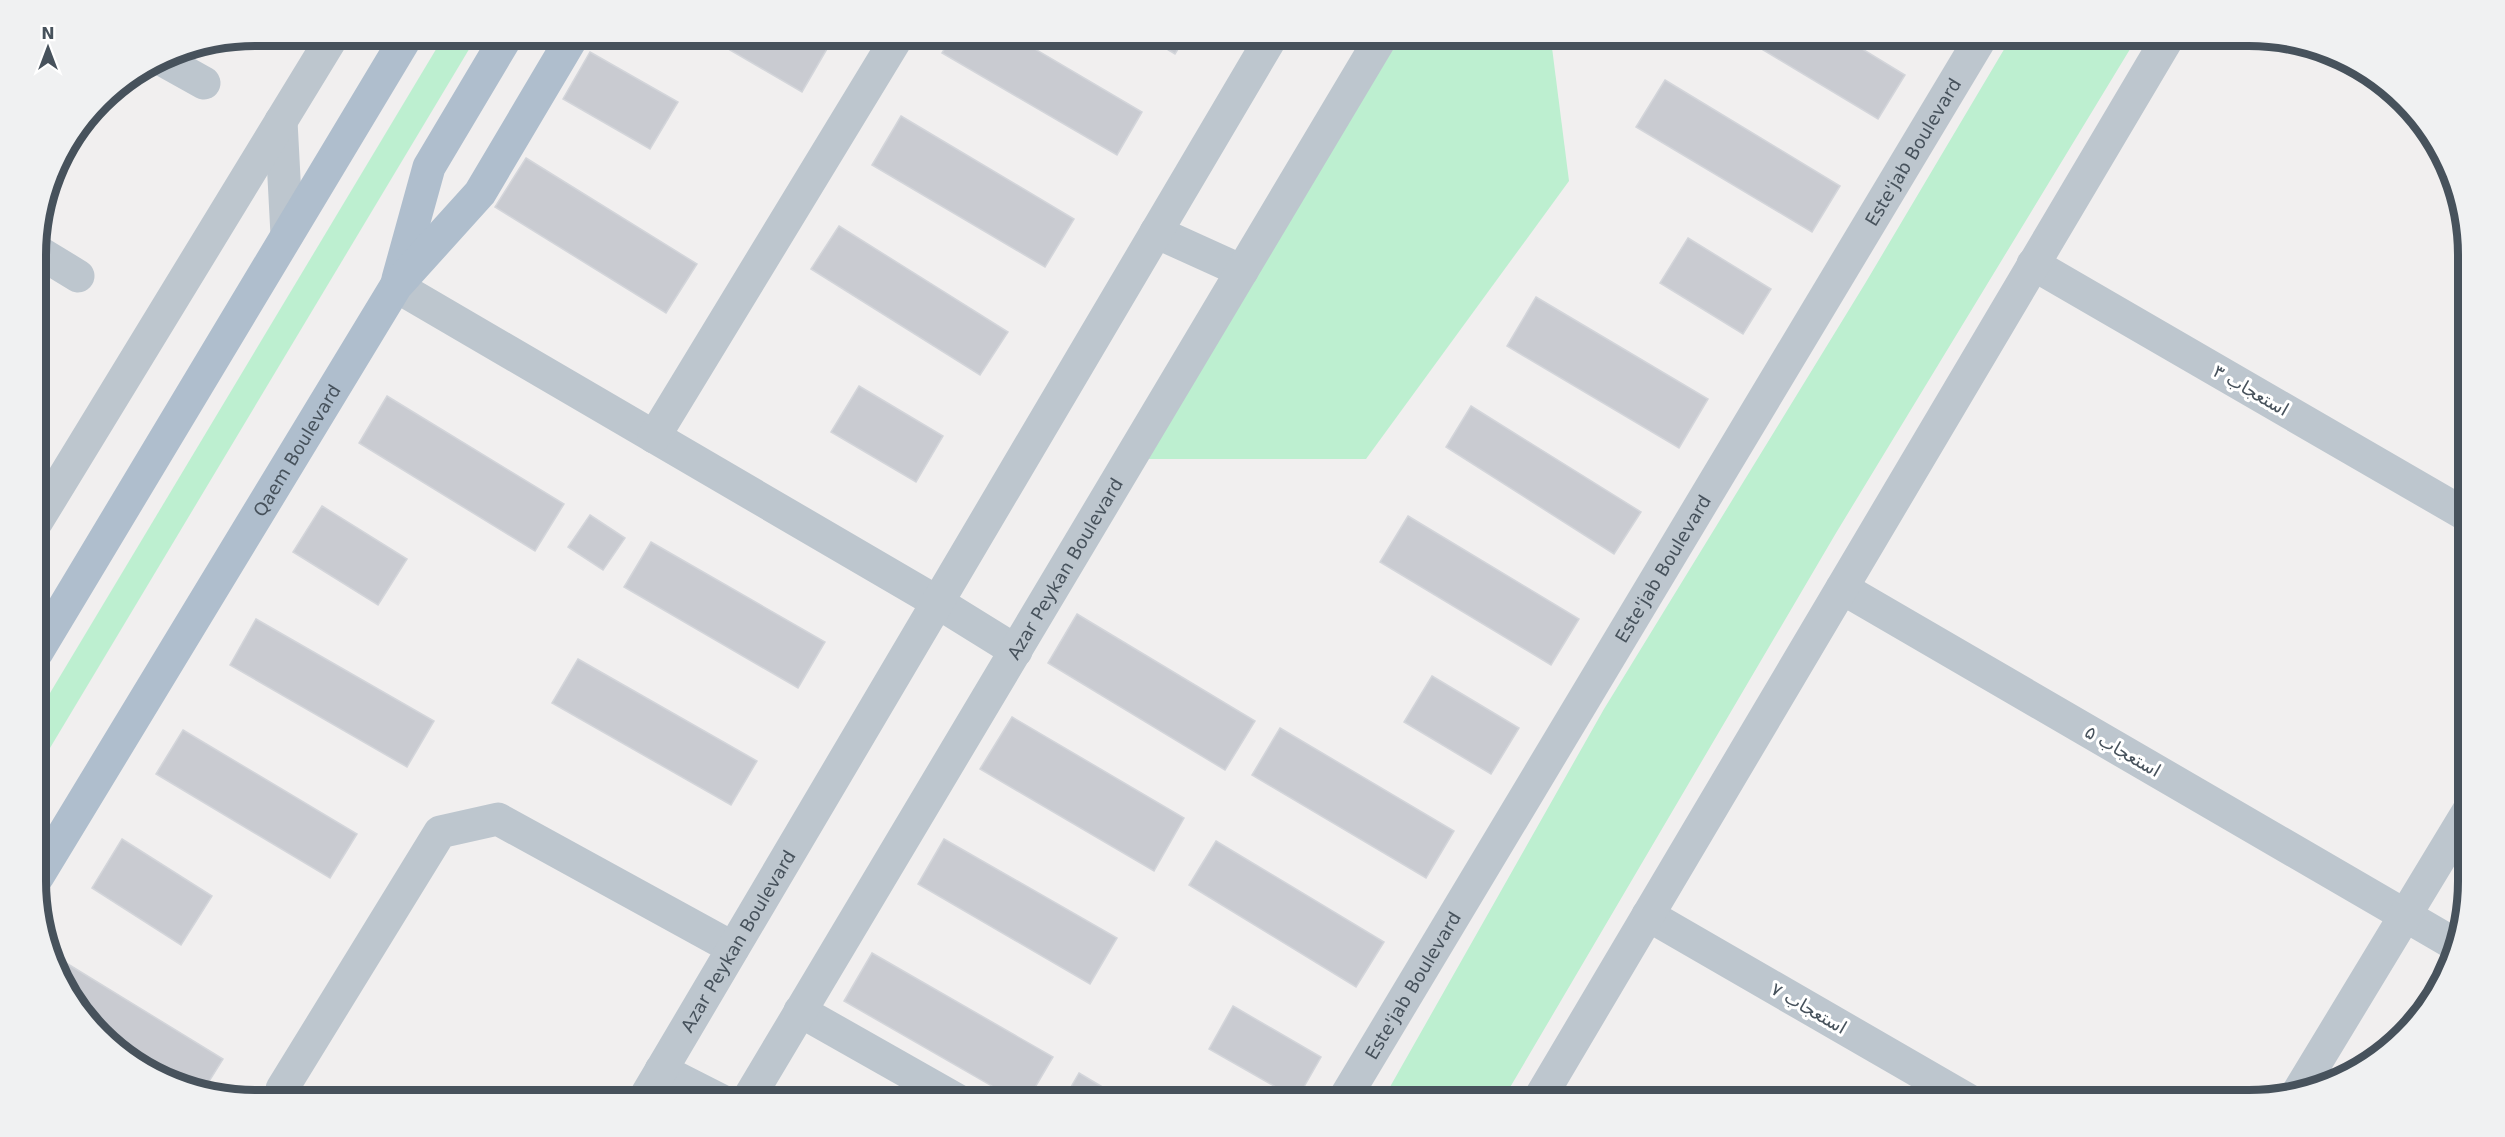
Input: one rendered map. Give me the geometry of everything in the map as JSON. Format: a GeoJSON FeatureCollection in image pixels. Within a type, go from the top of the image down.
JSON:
{"type":"FeatureCollection","features":[{"type":"Feature","properties":{"kind":"main road"},"geometry":{"type":"LineString","coordinates":[[46,636],[402,46]]}},
{"type":"Feature","properties":{"kind":"main road"},"geometry":{"type":"LineString","coordinates":[[396,286],[429,167],[501,46]]}},
{"type":"Feature","properties":{"kind":"main road","name":"Qaem Boulevard"},"geometry":{"type":"LineString","coordinates":[[46,863],[396,286],[480,193],[567,46]]}},
{"type":"Feature","properties":{"kind":"street"},"geometry":{"type":"LineString","coordinates":[[47,505],[327,46]]}},
{"type":"Feature","properties":{"kind":"street"},"geometry":{"type":"LineString","coordinates":[[654,437],[892,46]]}},
{"type":"Feature","properties":{"kind":"street","name":"Azar Peykan Boulevard"},"geometry":{"type":"LineString","coordinates":[[650,1090],[1266,46]]}},
{"type":"Feature","properties":{"kind":"street","name":"Azar Peykan Boulevard"},"geometry":{"type":"LineString","coordinates":[[753,1090],[1376,46]]}},
{"type":"Feature","properties":{"kind":"street","name":"Este'jab Boulevard"},"geometry":{"type":"LineString","coordinates":[[1350,1090],[1976,46]]}},
{"type":"Feature","properties":{"kind":"street"},"geometry":{"type":"LineString","coordinates":[[1545,1090],[2163,46]]}},
{"type":"Feature","properties":{"kind":"street"},"geometry":{"type":"LineString","coordinates":[[171,65],[204,83]]}},
{"type":"Feature","properties":{"kind":"street"},"geometry":{"type":"LineString","coordinates":[[281,121],[287,235]]}},
{"type":"Feature","properties":{"kind":"street"},"geometry":{"type":"LineString","coordinates":[[1156,232],[1242,272]]}},
{"type":"Feature","properties":{"kind":"street"},"geometry":{"type":"LineString","coordinates":[[47,258],[78,276]]}},
{"type":"Feature","properties":{"kind":"street","name":"استعجاب ۳"},"geometry":{"type":"LineString","coordinates":[[2033,264],[2458,510]]}},
{"type":"Feature","properties":{"kind":"street"},"geometry":{"type":"LineString","coordinates":[[396,286],[937,602],[1016,651]]}},
{"type":"Feature","properties":{"kind":"street","name":"استعجاب ۵"},"geometry":{"type":"LineString","coordinates":[[1842,588],[2449,941]]}},
{"type":"Feature","properties":{"kind":"street"},"geometry":{"type":"LineString","coordinates":[[282,1090],[440,832],[498,819],[733,948]]}},
{"type":"Feature","properties":{"kind":"street"},"geometry":{"type":"LineString","coordinates":[[2304,1082],[2458,828]]}},
{"type":"Feature","properties":{"kind":"street","name":"استعجاب ۷"},"geometry":{"type":"LineString","coordinates":[[1648,915],[1951,1090]]}},
{"type":"Feature","properties":{"kind":"street"},"geometry":{"type":"LineString","coordinates":[[800,1011],[940,1090]]}},
{"type":"Feature","properties":{"kind":"street"},"geometry":{"type":"LineString","coordinates":[[661,1071],[700,1090]]}},
{"type":"Feature","properties":{"kind":"green space"},"geometry":{"type":"Polygon","coordinates":[[[438,46],[471,46],[46,754],[46,699],[438,46]]]}},
{"type":"Feature","properties":{"kind":"green space"},"geometry":{"type":"Polygon","coordinates":[[[1373,46],[1552,46],[1569,181],[1366,459],[1134,459],[1373,46]]]}},
{"type":"Feature","properties":{"kind":"green space"},"geometry":{"type":"Polygon","coordinates":[[[2006,46],[2132,46],[1836,533],[1508,1090],[1388,1090],[1604,709],[1866,282],[2006,46]]]}},
{"type":"Feature","properties":{"kind":"building"},"geometry":{"type":"Polygon","coordinates":[[[723,46],[829,46],[802,92],[723,46]]]}},
{"type":"Feature","properties":{"kind":"building"},"geometry":{"type":"Polygon","coordinates":[[[946,46],[1030,46],[1142,112],[1117,155],[942,53],[946,46]]]}},
{"type":"Feature","properties":{"kind":"building"},"geometry":{"type":"Polygon","coordinates":[[[1162,46],[1180,46],[1175,54],[1162,46]]]}},
{"type":"Feature","properties":{"kind":"building"},"geometry":{"type":"Polygon","coordinates":[[[1757,46],[1857,46],[1905,75],[1878,119],[1757,46]]]}},
{"type":"Feature","properties":{"kind":"building"},"geometry":{"type":"Polygon","coordinates":[[[590,52],[678,102],[650,149],[563,99],[590,52]]]}},
{"type":"Feature","properties":{"kind":"building"},"geometry":{"type":"Polygon","coordinates":[[[1665,80],[1840,186],[1812,232],[1636,127],[1665,80]]]}},
{"type":"Feature","properties":{"kind":"building"},"geometry":{"type":"Polygon","coordinates":[[[901,116],[1074,219],[1045,267],[872,165],[901,116]]]}},
{"type":"Feature","properties":{"kind":"building"},"geometry":{"type":"Polygon","coordinates":[[[526,158],[697,264],[666,313],[495,207],[526,158]]]}},
{"type":"Feature","properties":{"kind":"building"},"geometry":{"type":"Polygon","coordinates":[[[839,226],[1008,332],[980,375],[811,269],[839,226]]]}},
{"type":"Feature","properties":{"kind":"building"},"geometry":{"type":"Polygon","coordinates":[[[1688,238],[1771,289],[1743,334],[1660,283],[1688,238]]]}},
{"type":"Feature","properties":{"kind":"building"},"geometry":{"type":"Polygon","coordinates":[[[1536,297],[1708,399],[1679,448],[1507,346],[1536,297]]]}},
{"type":"Feature","properties":{"kind":"building"},"geometry":{"type":"Polygon","coordinates":[[[859,386],[943,436],[916,482],[831,432],[859,386]]]}},
{"type":"Feature","properties":{"kind":"building"},"geometry":{"type":"Polygon","coordinates":[[[387,396],[564,504],[535,551],[359,443],[387,396]]]}},
{"type":"Feature","properties":{"kind":"building"},"geometry":{"type":"Polygon","coordinates":[[[1471,406],[1641,512],[1614,554],[1446,447],[1471,406]]]}},
{"type":"Feature","properties":{"kind":"building"},"geometry":{"type":"Polygon","coordinates":[[[322,506],[407,559],[378,605],[293,552],[322,506]]]}},
{"type":"Feature","properties":{"kind":"building"},"geometry":{"type":"Polygon","coordinates":[[[590,515],[625,538],[603,570],[568,547],[590,515]]]}},
{"type":"Feature","properties":{"kind":"building"},"geometry":{"type":"Polygon","coordinates":[[[1408,516],[1579,619],[1551,665],[1380,562],[1408,516]]]}},
{"type":"Feature","properties":{"kind":"building"},"geometry":{"type":"Polygon","coordinates":[[[651,542],[825,642],[798,688],[624,587],[651,542]]]}},
{"type":"Feature","properties":{"kind":"building"},"geometry":{"type":"Polygon","coordinates":[[[1077,614],[1255,721],[1225,770],[1048,663],[1077,614]]]}},
{"type":"Feature","properties":{"kind":"building"},"geometry":{"type":"Polygon","coordinates":[[[256,619],[434,721],[407,767],[230,665],[256,619]]]}},
{"type":"Feature","properties":{"kind":"building"},"geometry":{"type":"Polygon","coordinates":[[[578,659],[757,761],[731,805],[552,703],[578,659]]]}},
{"type":"Feature","properties":{"kind":"building"},"geometry":{"type":"Polygon","coordinates":[[[1432,676],[1519,728],[1491,774],[1404,722],[1432,676]]]}},
{"type":"Feature","properties":{"kind":"building"},"geometry":{"type":"Polygon","coordinates":[[[1012,717],[1184,818],[1154,871],[980,769],[1012,717]]]}},
{"type":"Feature","properties":{"kind":"building"},"geometry":{"type":"Polygon","coordinates":[[[1280,728],[1454,831],[1426,878],[1252,775],[1280,728]]]}},
{"type":"Feature","properties":{"kind":"building"},"geometry":{"type":"Polygon","coordinates":[[[183,730],[357,834],[330,878],[156,774],[183,730]]]}},
{"type":"Feature","properties":{"kind":"building"},"geometry":{"type":"Polygon","coordinates":[[[122,839],[212,896],[181,945],[92,888],[122,839]]]}},
{"type":"Feature","properties":{"kind":"building"},"geometry":{"type":"Polygon","coordinates":[[[944,839],[1117,938],[1090,984],[918,884],[944,839]]]}},
{"type":"Feature","properties":{"kind":"building"},"geometry":{"type":"Polygon","coordinates":[[[1216,841],[1384,942],[1356,987],[1189,885],[1216,841]]]}},
{"type":"Feature","properties":{"kind":"building"},"geometry":{"type":"Polygon","coordinates":[[[872,953],[1053,1057],[1034,1090],[999,1090],[844,1001],[872,953]]]}},
{"type":"Feature","properties":{"kind":"building"},"geometry":{"type":"Polygon","coordinates":[[[61,960],[223,1059],[207,1084],[175,1075],[151,1063],[128,1047],[90,1009],[74,986],[61,960]]]}},
{"type":"Feature","properties":{"kind":"building"},"geometry":{"type":"Polygon","coordinates":[[[1233,1006],[1321,1057],[1302,1090],[1281,1090],[1209,1049],[1233,1006]]]}},
{"type":"Feature","properties":{"kind":"building"},"geometry":{"type":"Polygon","coordinates":[[[1079,1073],[1108,1090],[1069,1090],[1079,1073]]]}}]}
